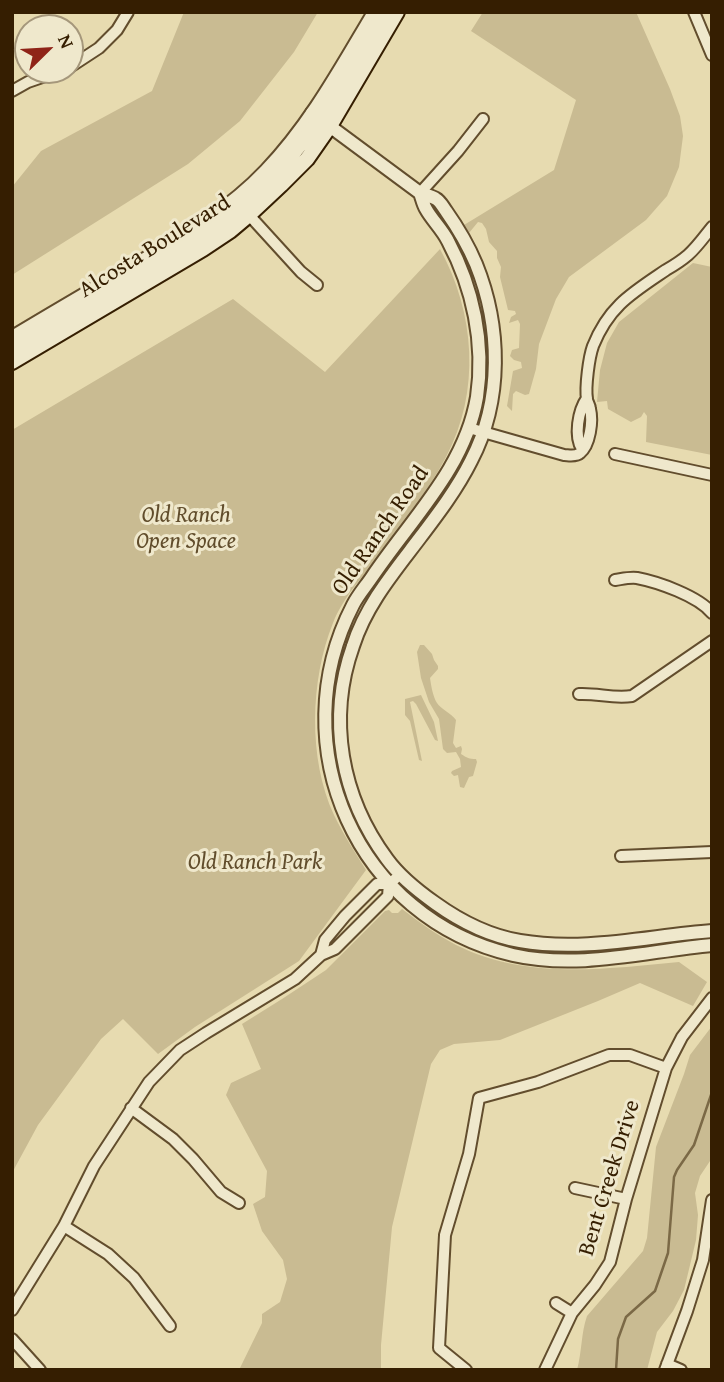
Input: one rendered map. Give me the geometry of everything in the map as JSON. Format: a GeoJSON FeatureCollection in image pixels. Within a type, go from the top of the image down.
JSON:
{"type":"FeatureCollection","features":[{"type":"Feature","properties":{"kind":"main road","name":"Alcosta Boulevard"},"geometry":{"type":"LineString","coordinates":[[12,362],[203,249],[248,215],[281,185],[307,159],[320,119],[385,12]]}},
{"type":"Feature","properties":{"kind":"main road","name":"Alcosta Boulevard"},"geometry":{"type":"LineString","coordinates":[[12,347],[155,264],[215,226],[242,205],[271,178],[320,119],[397,12]]}},
{"type":"Feature","properties":{"kind":"street"},"geometry":{"type":"LineString","coordinates":[[84,58],[100,48],[117,30],[128,12]]}},
{"type":"Feature","properties":{"kind":"street","name":"Alcosta Boulevard"},"geometry":{"type":"LineString","coordinates":[[12,336],[209,219],[240,194],[320,119],[373,12]]}},
{"type":"Feature","properties":{"kind":"street"},"geometry":{"type":"LineString","coordinates":[[694,12],[712,55]]}},
{"type":"Feature","properties":{"kind":"street","name":"Old Ranch Road"},"geometry":{"type":"LineString","coordinates":[[320,119],[420,193],[437,199],[470,249],[484,285],[492,317],[495,348],[492,398],[472,460],[452,495],[389,578],[366,614],[352,646],[340,718],[342,758],[353,800],[388,861],[412,887],[451,915],[485,931],[517,941],[551,945],[582,945],[712,931]]}},
{"type":"Feature","properties":{"kind":"street"},"geometry":{"type":"LineString","coordinates":[[420,193],[483,119]]}},
{"type":"Feature","properties":{"kind":"street","name":"Old Ranch Road"},"geometry":{"type":"LineString","coordinates":[[420,193],[425,208],[444,233],[457,257],[469,290],[480,349],[479,379],[475,406],[460,451],[440,485],[354,603],[338,639],[327,683],[324,718],[328,760],[340,805],[354,836],[389,884],[441,927],[478,945],[513,955],[550,961],[586,961],[712,945]]}},
{"type":"Feature","properties":{"kind":"street"},"geometry":{"type":"LineString","coordinates":[[248,215],[301,272],[317,285]]}},
{"type":"Feature","properties":{"kind":"street"},"geometry":{"type":"LineString","coordinates":[[469,428],[564,455],[581,453],[588,443],[591,413],[587,398],[589,366],[600,330],[609,315],[627,298],[686,257],[712,226]]}},
{"type":"Feature","properties":{"kind":"street"},"geometry":{"type":"LineString","coordinates":[[615,454],[712,475]]}},
{"type":"Feature","properties":{"kind":"street"},"geometry":{"type":"LineString","coordinates":[[615,580],[634,578],[678,591],[706,606],[712,614]]}},
{"type":"Feature","properties":{"kind":"street"},"geometry":{"type":"LineString","coordinates":[[579,694],[594,693],[618,698],[632,695],[712,641]]}},
{"type":"Feature","properties":{"kind":"street"},"geometry":{"type":"LineString","coordinates":[[621,856],[712,852]]}},
{"type":"Feature","properties":{"kind":"street"},"geometry":{"type":"LineString","coordinates":[[321,955],[325,940],[345,916],[377,884],[389,884],[400,874]]}},
{"type":"Feature","properties":{"kind":"street"},"geometry":{"type":"LineString","coordinates":[[12,1311],[64,1226],[94,1166],[149,1082],[180,1050],[295,979],[321,955],[335,949],[388,896],[389,884]]}},
{"type":"Feature","properties":{"kind":"street","name":"Bent Creek Drive"},"geometry":{"type":"LineString","coordinates":[[545,1370],[572,1313],[610,1262],[666,1068],[682,1037],[712,998]]}},
{"type":"Feature","properties":{"kind":"street"},"geometry":{"type":"LineString","coordinates":[[466,1370],[439,1348],[445,1235],[469,1154],[479,1098],[538,1082],[609,1055],[630,1055],[666,1068]]}},
{"type":"Feature","properties":{"kind":"street"},"geometry":{"type":"LineString","coordinates":[[131,1108],[173,1139],[221,1192],[239,1203]]}},
{"type":"Feature","properties":{"kind":"street"},"geometry":{"type":"LineString","coordinates":[[575,1188],[626,1199]]}},
{"type":"Feature","properties":{"kind":"street"},"geometry":{"type":"LineString","coordinates":[[681,1370],[666,1367],[707,1261],[712,1200]]}},
{"type":"Feature","properties":{"kind":"street"},"geometry":{"type":"LineString","coordinates":[[64,1226],[108,1254],[134,1278],[170,1326]]}},
{"type":"Feature","properties":{"kind":"street"},"geometry":{"type":"LineString","coordinates":[[556,1303],[572,1313]]}},
{"type":"Feature","properties":{"kind":"street"},"geometry":{"type":"LineString","coordinates":[[12,1339],[40,1370]]}},
{"type":"Feature","properties":{"kind":"green space"},"geometry":{"type":"Polygon","coordinates":[[[184,12],[318,12],[294,52],[240,121],[188,164],[12,275],[12,187],[41,151],[152,91],[184,12]]]}},
{"type":"Feature","properties":{"kind":"green space"},"geometry":{"type":"Polygon","coordinates":[[[483,12],[636,12],[670,89],[680,116],[683,136],[679,167],[667,196],[646,220],[569,277],[556,299],[539,344],[529,394],[516,391],[513,394],[512,411],[507,406],[513,371],[522,368],[521,362],[510,356],[512,350],[519,348],[520,324],[518,320],[509,323],[511,317],[516,314],[515,311],[508,310],[497,251],[489,242],[486,229],[478,222],[469,233],[464,225],[554,170],[576,100],[471,31],[483,12]]]}},
{"type":"Feature","properties":{"kind":"green space","name":"Old Ranch Open Space"},"geometry":{"type":"Polygon","coordinates":[[[440,249],[461,299],[467,326],[469,379],[465,406],[446,457],[432,481],[338,613],[325,645],[316,694],[316,745],[326,793],[334,815],[366,870],[299,961],[195,1027],[158,1054],[123,1019],[101,1039],[38,1125],[12,1173],[12,430],[233,299],[325,372],[440,249]]]}},
{"type":"Feature","properties":{"kind":"green space"},"geometry":{"type":"Polygon","coordinates":[[[693,263],[712,267],[712,455],[646,442],[647,416],[644,412],[641,417],[631,422],[608,409],[607,401],[597,402],[600,370],[607,343],[619,322],[693,263]]]}},
{"type":"Feature","properties":{"kind":"green space"},"geometry":{"type":"Polygon","coordinates":[[[420,645],[424,645],[432,654],[438,666],[430,678],[437,703],[456,720],[453,743],[456,748],[461,746],[461,754],[476,759],[477,762],[473,776],[469,777],[464,788],[460,787],[458,775],[451,773],[461,767],[460,759],[456,752],[447,753],[443,749],[439,719],[429,702],[421,678],[417,652],[420,645]]]}},
{"type":"Feature","properties":{"kind":"green space"},"geometry":{"type":"Polygon","coordinates":[[[421,695],[434,722],[438,741],[416,704],[410,702],[422,761],[419,760],[410,721],[405,715],[405,699],[421,695]]]}},
{"type":"Feature","properties":{"kind":"green space"},"geometry":{"type":"Polygon","coordinates":[[[402,909],[456,945],[510,963],[538,968],[594,969],[679,962],[707,982],[693,1006],[640,983],[500,1040],[454,1044],[440,1050],[431,1064],[392,1227],[381,1370],[239,1370],[262,1323],[262,1314],[280,1302],[287,1279],[283,1260],[262,1231],[253,1204],[265,1197],[267,1171],[226,1095],[231,1083],[261,1069],[242,1024],[326,970],[385,911],[398,913],[402,909]]]}},
{"type":"Feature","properties":{"kind":"green space"},"geometry":{"type":"Polygon","coordinates":[[[712,1026],[712,1158],[700,1176],[695,1193],[698,1215],[696,1240],[684,1290],[673,1311],[657,1332],[647,1370],[577,1370],[587,1316],[643,1251],[647,1238],[656,1147],[690,1055],[712,1026]]]}},
{"type":"Feature","properties":{"kind":"waterway"},"geometry":{"type":"LineString","coordinates":[[616,1370],[618,1339],[626,1317],[655,1291],[668,1253],[674,1177],[694,1145],[712,1092]]}},
{"type":"Feature","properties":{"kind":"park label","name":"Old Ranch Park"},"geometry":{"type":"Point","coordinates":[255,863]}}]}
